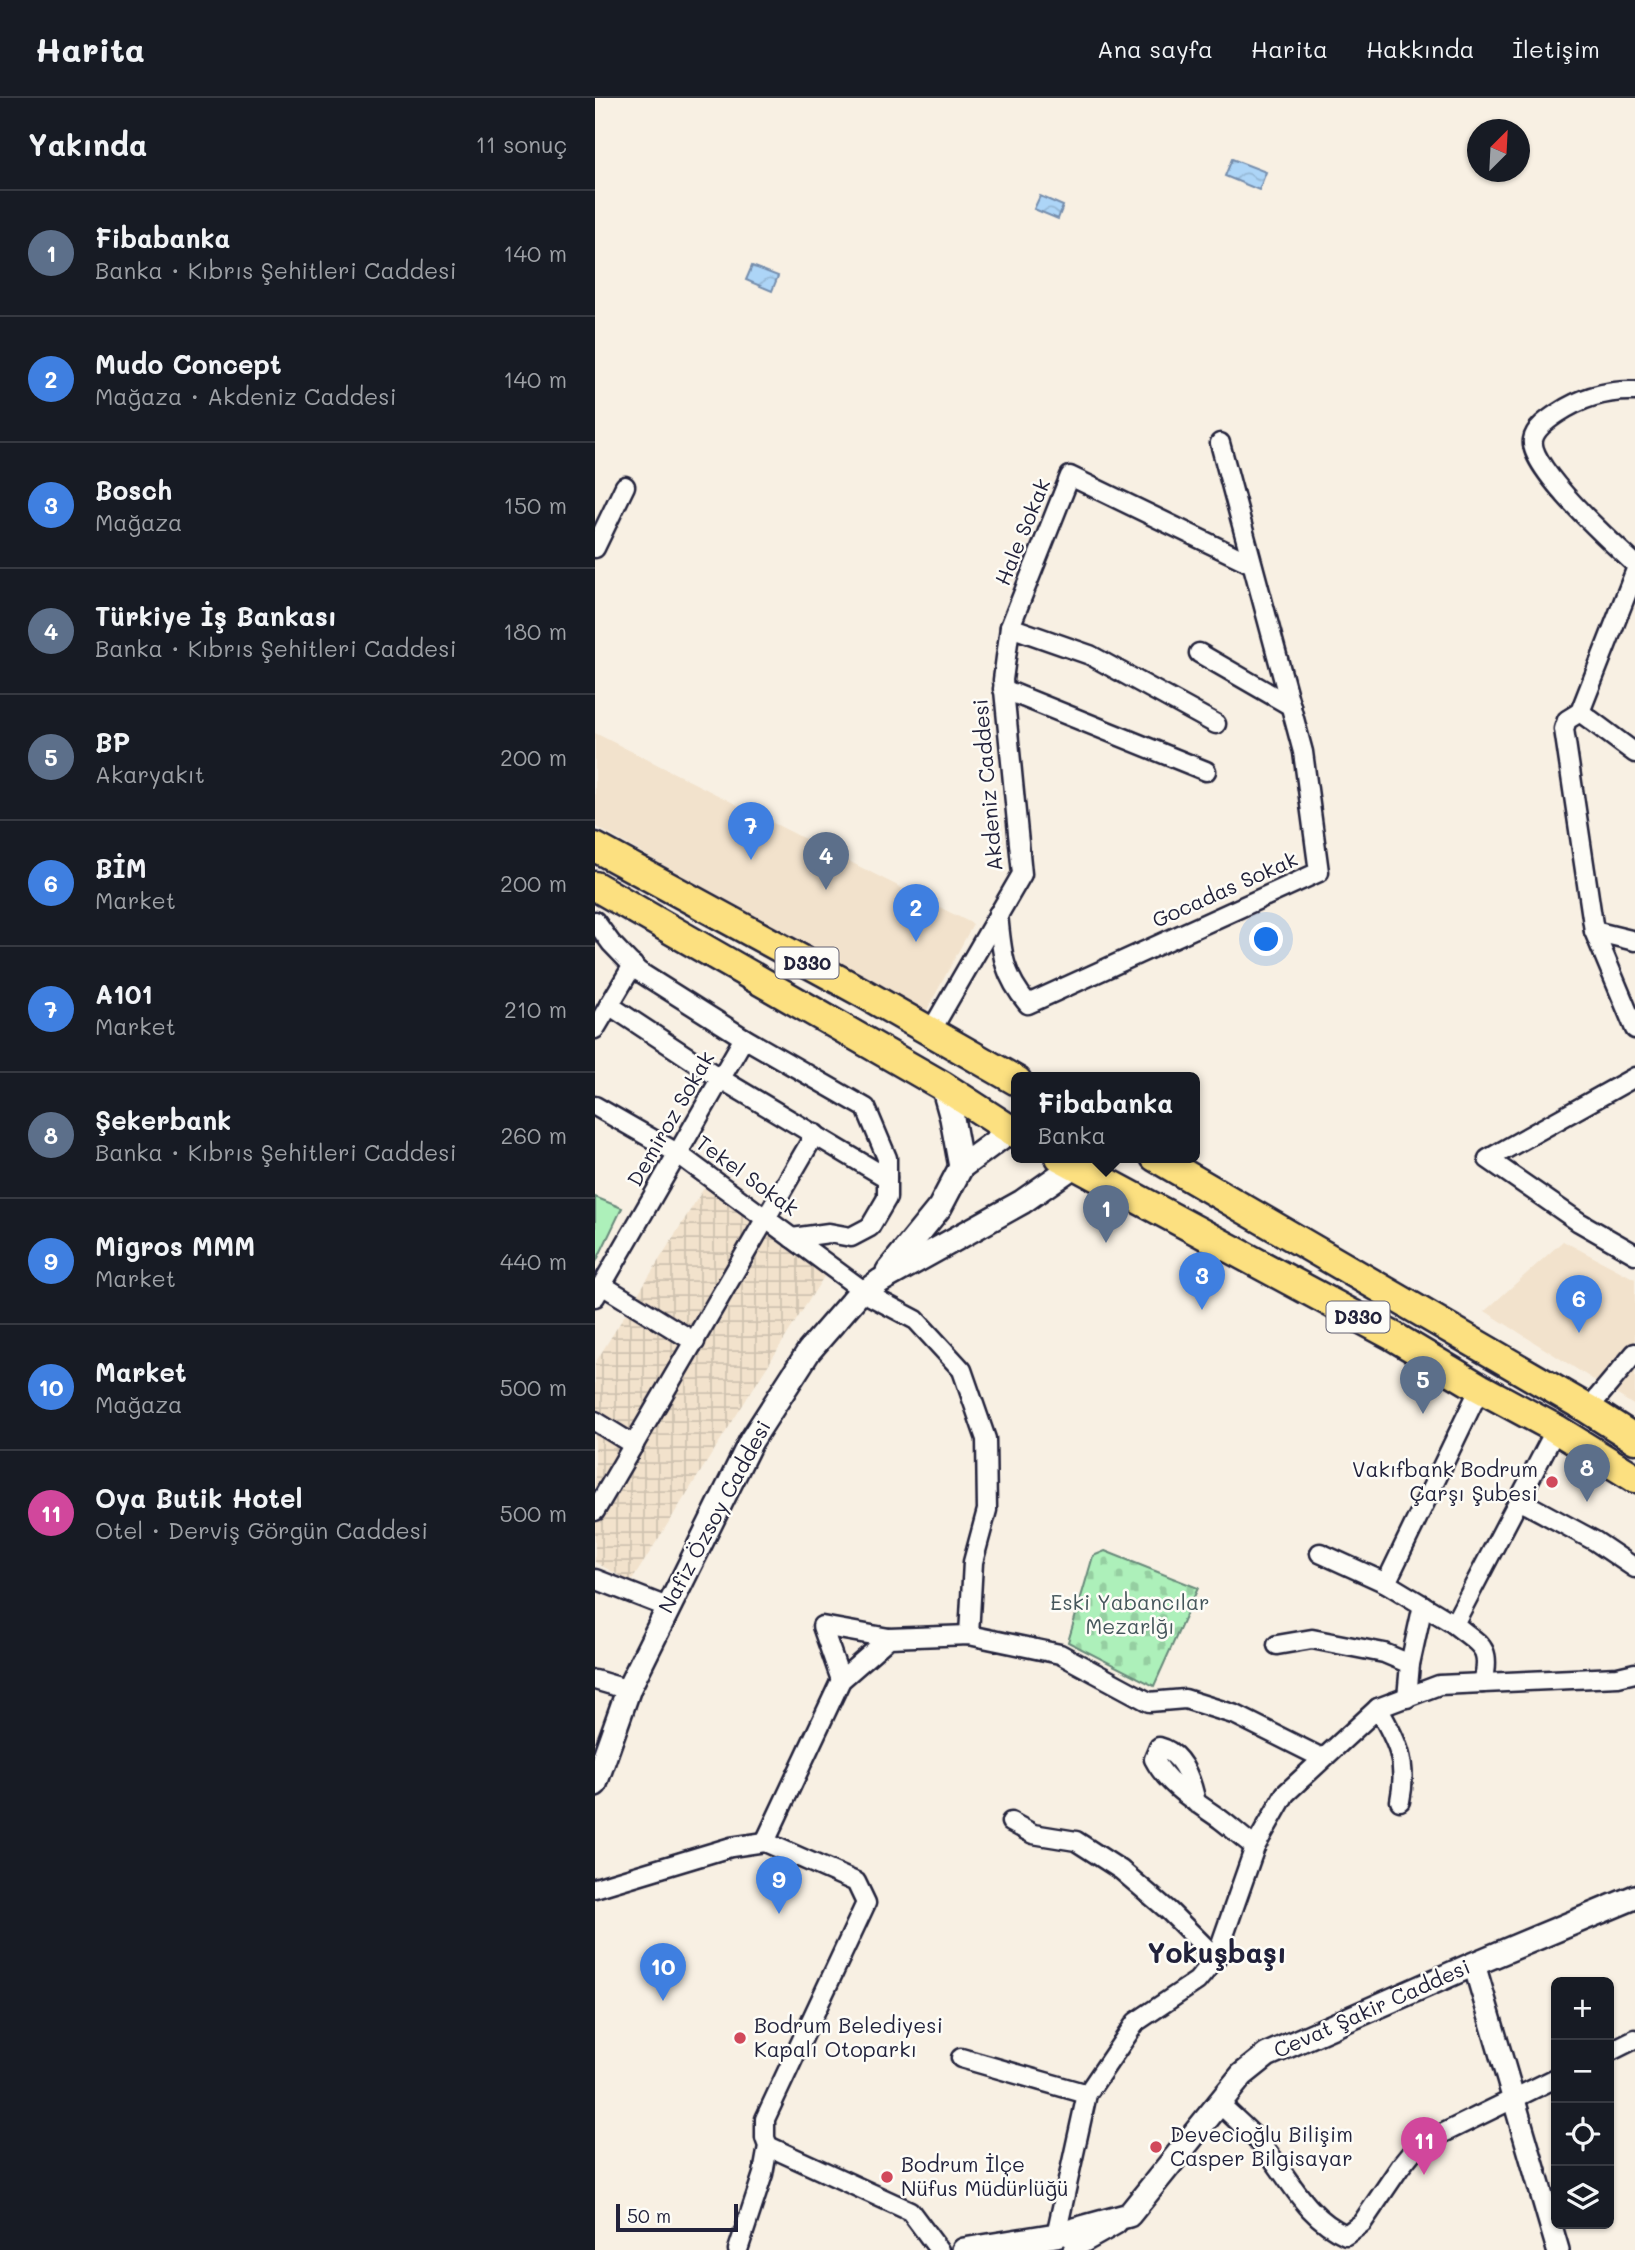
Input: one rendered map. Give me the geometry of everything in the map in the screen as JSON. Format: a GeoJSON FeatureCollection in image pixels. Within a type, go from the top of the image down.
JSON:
{"type":"FeatureCollection","features":[{"type":"Feature","properties":{"kind":"highway","name":"D330"},"geometry":{"type":"LineString","coordinates":[[595,848],[1011,1078]]}},
{"type":"Feature","properties":{"kind":"highway","name":"D330"},"geometry":{"type":"LineString","coordinates":[[595,886],[1011,1127]]}},
{"type":"Feature","properties":{"kind":"highway","name":"D330"},"geometry":{"type":"LineString","coordinates":[[1077,1163],[1299,1284],[1556,1429],[1635,1478]]}},
{"type":"Feature","properties":{"kind":"highway","name":"D330"},"geometry":{"type":"LineString","coordinates":[[1165,1163],[1635,1439]]}},
{"type":"Feature","properties":{"kind":"main road"},"geometry":{"type":"LineString","coordinates":[[943,1086],[953,1118],[961,1167]]}},
{"type":"Feature","properties":{"kind":"main road","name":"Nafiz Özsoy Caddesi"},"geometry":{"type":"LineString","coordinates":[[595,1784],[629,1690],[667,1607],[751,1441],[809,1351],[940,1207],[961,1167],[1011,1132]]}},
{"type":"Feature","properties":{"kind":"main road","name":"Nafiz Özsoy Caddesi"},"geometry":{"type":"LineString","coordinates":[[869,1288],[1022,1202],[1068,1163]]}},
{"type":"Feature","properties":{"kind":"main road","name":"Cevat Şakir Caddesi"},"geometry":{"type":"LineString","coordinates":[[1129,2215],[1243,2075],[1267,2054],[1635,1897]]}},
{"type":"Feature","properties":{"kind":"main road"},"geometry":{"type":"LineString","coordinates":[[964,2250],[1056,2235],[1129,2215]]}},
{"type":"Feature","properties":{"kind":"street"},"geometry":{"type":"LineString","coordinates":[[1635,391],[1598,394],[1571,404],[1548,419],[1532,442],[1534,454],[1544,469],[1592,524],[1635,564]]}},
{"type":"Feature","properties":{"kind":"street","name":"Gocadas Sokak"},"geometry":{"type":"LineString","coordinates":[[998,914],[1003,960],[1013,986],[1028,1004],[1319,872],[1303,752],[1220,443]]}},
{"type":"Feature","properties":{"kind":"street","name":"Hale Sokak"},"geometry":{"type":"LineString","coordinates":[[1003,684],[1010,626],[1070,476],[1252,564]]}},
{"type":"Feature","properties":{"kind":"street"},"geometry":{"type":"LineString","coordinates":[[595,548],[625,486]]}},
{"type":"Feature","properties":{"kind":"street"},"geometry":{"type":"LineString","coordinates":[[1635,572],[1580,712],[1566,720],[1564,729],[1594,931],[1635,1028]]}},
{"type":"Feature","properties":{"kind":"street"},"geometry":{"type":"LineString","coordinates":[[1010,626],[1090,655],[1216,724]]}},
{"type":"Feature","properties":{"kind":"street"},"geometry":{"type":"LineString","coordinates":[[1199,653],[1291,706]]}},
{"type":"Feature","properties":{"kind":"street"},"geometry":{"type":"LineString","coordinates":[[1003,684],[1206,771]]}},
{"type":"Feature","properties":{"kind":"street","name":"Akdeniz Caddesi"},"geometry":{"type":"LineString","coordinates":[[930,1031],[1022,874],[1003,684]]}},
{"type":"Feature","properties":{"kind":"street"},"geometry":{"type":"LineString","coordinates":[[1580,712],[1635,753]]}},
{"type":"Feature","properties":{"kind":"street"},"geometry":{"type":"LineString","coordinates":[[595,921],[611,943],[638,971],[744,1038],[866,1108],[887,1158],[887,1198],[870,1227],[851,1237],[829,1233],[792,1238]]}},
{"type":"Feature","properties":{"kind":"street"},"geometry":{"type":"LineString","coordinates":[[1594,931],[1635,941]]}},
{"type":"Feature","properties":{"kind":"street"},"geometry":{"type":"LineString","coordinates":[[595,1029],[632,965]]}},
{"type":"Feature","properties":{"kind":"street"},"geometry":{"type":"LineString","coordinates":[[609,1005],[721,1079],[887,1178]]}},
{"type":"Feature","properties":{"kind":"street","name":"Demiroz Sokak"},"geometry":{"type":"LineString","coordinates":[[598,1291],[744,1038]]}},
{"type":"Feature","properties":{"kind":"street"},"geometry":{"type":"LineString","coordinates":[[1635,1077],[1488,1159],[1579,1222],[1635,1254]]}},
{"type":"Feature","properties":{"kind":"street","name":"Tekel Sokak"},"geometry":{"type":"LineString","coordinates":[[595,1106],[677,1153],[792,1238],[916,1320],[962,1370],[986,1439],[987,1510],[973,1562],[969,1635]]}},
{"type":"Feature","properties":{"kind":"street"},"geometry":{"type":"LineString","coordinates":[[595,1511],[815,1134]]}},
{"type":"Feature","properties":{"kind":"street"},"geometry":{"type":"LineString","coordinates":[[598,1291],[695,1342]]}},
{"type":"Feature","properties":{"kind":"street"},"geometry":{"type":"LineString","coordinates":[[1588,1409],[1635,1353]]}},
{"type":"Feature","properties":{"kind":"street"},"geometry":{"type":"LineString","coordinates":[[1386,1583],[1480,1388]]}},
{"type":"Feature","properties":{"kind":"street"},"geometry":{"type":"LineString","coordinates":[[595,1421],[634,1445]]}},
{"type":"Feature","properties":{"kind":"street"},"geometry":{"type":"LineString","coordinates":[[1454,1624],[1556,1429]]}},
{"type":"Feature","properties":{"kind":"street"},"geometry":{"type":"LineString","coordinates":[[1519,1500],[1595,1541],[1635,1568]]}},
{"type":"Feature","properties":{"kind":"street"},"geometry":{"type":"LineString","coordinates":[[1320,1553],[1386,1583],[1454,1624],[1484,1648],[1488,1663],[1483,1683]]}},
{"type":"Feature","properties":{"kind":"street"},"geometry":{"type":"LineString","coordinates":[[595,1579],[667,1607]]}},
{"type":"Feature","properties":{"kind":"street"},"geometry":{"type":"LineString","coordinates":[[1407,1698],[1410,1664],[1423,1605]]}},
{"type":"Feature","properties":{"kind":"street"},"geometry":{"type":"LineString","coordinates":[[841,1680],[823,1626],[889,1638],[969,1635],[1060,1654],[1149,1702],[1185,1699],[1236,1715],[1322,1758]]}},
{"type":"Feature","properties":{"kind":"street"},"geometry":{"type":"LineString","coordinates":[[765,1842],[841,1680],[889,1638]]}},
{"type":"Feature","properties":{"kind":"street"},"geometry":{"type":"LineString","coordinates":[[1277,1645],[1313,1639],[1384,1653],[1410,1664]]}},
{"type":"Feature","properties":{"kind":"street"},"geometry":{"type":"LineString","coordinates":[[1056,2235],[1087,2094],[1136,2022],[1197,1980],[1216,1958],[1255,1847],[1285,1794],[1322,1758],[1378,1708],[1439,1685],[1618,1677],[1635,1673]]}},
{"type":"Feature","properties":{"kind":"street"},"geometry":{"type":"LineString","coordinates":[[595,1680],[629,1690]]}},
{"type":"Feature","properties":{"kind":"street"},"geometry":{"type":"LineString","coordinates":[[1378,1708],[1398,1744],[1403,1785],[1400,1801]]}},
{"type":"Feature","properties":{"kind":"street"},"geometry":{"type":"LineString","coordinates":[[1196,1803],[1255,1847]]}},
{"type":"Feature","properties":{"kind":"street"},"geometry":{"type":"LineString","coordinates":[[1011,1822],[1033,1834],[1076,1841],[1121,1870],[1169,1911],[1216,1958]]}},
{"type":"Feature","properties":{"kind":"street"},"geometry":{"type":"LineString","coordinates":[[595,1888],[731,1847],[765,1842],[856,1882],[866,1903],[765,2119],[768,2146],[763,2174],[738,2250]]}},
{"type":"Feature","properties":{"kind":"street"},"geometry":{"type":"LineString","coordinates":[[1474,1964],[1558,2250]]}},
{"type":"Feature","properties":{"kind":"street"},"geometry":{"type":"LineString","coordinates":[[1614,2050],[1635,2039]]}},
{"type":"Feature","properties":{"kind":"street"},"geometry":{"type":"LineString","coordinates":[[961,2058],[1087,2094]]}},
{"type":"Feature","properties":{"kind":"street"},"geometry":{"type":"LineString","coordinates":[[1219,2103],[1261,2144],[1306,2208],[1346,2235],[1362,2223],[1417,2146],[1551,2081]]}},
{"type":"Feature","properties":{"kind":"street"},"geometry":{"type":"LineString","coordinates":[[768,2146],[910,2211],[939,2250]]}},
{"type":"Feature","properties":{"kind":"street"},"geometry":{"type":"LineString","coordinates":[[1074,2250],[1077,2245],[1129,2215]]}},
{"type":"Feature","properties":{"kind":"shaded area"},"geometry":{"type":"Polygon","coordinates":[[[595,733],[973,924],[926,1012],[781,933],[595,826],[595,733]]]}},
{"type":"Feature","properties":{"kind":"shaded area"},"geometry":{"type":"Polygon","coordinates":[[[704,1188],[828,1270],[631,1582],[595,1562],[595,1363],[704,1188]]]}},
{"type":"Feature","properties":{"kind":"shaded area"},"geometry":{"type":"Polygon","coordinates":[[[1563,1241],[1635,1279],[1635,1406],[1485,1311],[1563,1241]]]}},
{"type":"Feature","properties":{"kind":"green space"},"geometry":{"type":"Polygon","coordinates":[[[595,1197],[622,1208],[595,1264],[595,1197]]]}},
{"type":"Feature","properties":{"kind":"green space","name":"Eski Yabancılar Mezarlğı"},"geometry":{"type":"Polygon","coordinates":[[[1105,1551],[1198,1588],[1154,1686],[1068,1642],[1093,1556],[1105,1551]]]}},
{"type":"Feature","properties":{"kind":"water"},"geometry":{"type":"Polygon","coordinates":[[[1232,159],[1266,172],[1259,190],[1225,176],[1232,159]]]}},
{"type":"Feature","properties":{"kind":"water"},"geometry":{"type":"Polygon","coordinates":[[[1040,196],[1063,206],[1058,219],[1034,209],[1040,196]]]}},
{"type":"Feature","properties":{"kind":"water"},"geometry":{"type":"Polygon","coordinates":[[[752,266],[778,276],[772,291],[746,280],[752,266]]]}},
{"type":"Feature","properties":{"kind":"place","name":"A101"},"geometry":{"type":"Point","coordinates":[751,860]}},
{"type":"Feature","properties":{"kind":"place","name":"Türkiye İş Bankası"},"geometry":{"type":"Point","coordinates":[826,890]}},
{"type":"Feature","properties":{"kind":"place","name":"Mudo Concept"},"geometry":{"type":"Point","coordinates":[916,942]}},
{"type":"Feature","properties":{"kind":"place","name":"Fibabanka"},"geometry":{"type":"Point","coordinates":[1106,1243]}},
{"type":"Feature","properties":{"kind":"place","name":"Bosch"},"geometry":{"type":"Point","coordinates":[1202,1310]}},
{"type":"Feature","properties":{"kind":"place","name":"BİM"},"geometry":{"type":"Point","coordinates":[1579,1333]}},
{"type":"Feature","properties":{"kind":"place","name":"BP"},"geometry":{"type":"Point","coordinates":[1423,1414]}},
{"type":"Feature","properties":{"kind":"place","name":"Vakıfbank Bodrum Çarşı Şubesi"},"geometry":{"type":"Point","coordinates":[1552,1482]}},
{"type":"Feature","properties":{"kind":"place","name":"Şekerbank"},"geometry":{"type":"Point","coordinates":[1587,1502]}},
{"type":"Feature","properties":{"kind":"place","name":"Migros MMM"},"geometry":{"type":"Point","coordinates":[779,1914]}},
{"type":"Feature","properties":{"kind":"place","name":"Market"},"geometry":{"type":"Point","coordinates":[663,2001]}},
{"type":"Feature","properties":{"kind":"place","name":"Bodrum Belediyesi Kapalı Otoparkı"},"geometry":{"type":"Point","coordinates":[740,2038]}},
{"type":"Feature","properties":{"kind":"place","name":"Devecioğlu Bilişim Casper Bilgisayar"},"geometry":{"type":"Point","coordinates":[1156,2147]}},
{"type":"Feature","properties":{"kind":"place","name":"Oya Butik Hotel"},"geometry":{"type":"Point","coordinates":[1424,2175]}},
{"type":"Feature","properties":{"kind":"place","name":"Bodrum İlçe Nüfus Müdürlüğü"},"geometry":{"type":"Point","coordinates":[887,2177]}},
{"type":"Feature","properties":{"kind":"district","name":"Yokuşbaşı"},"geometry":{"type":"Point","coordinates":[1217,1953]}}]}
